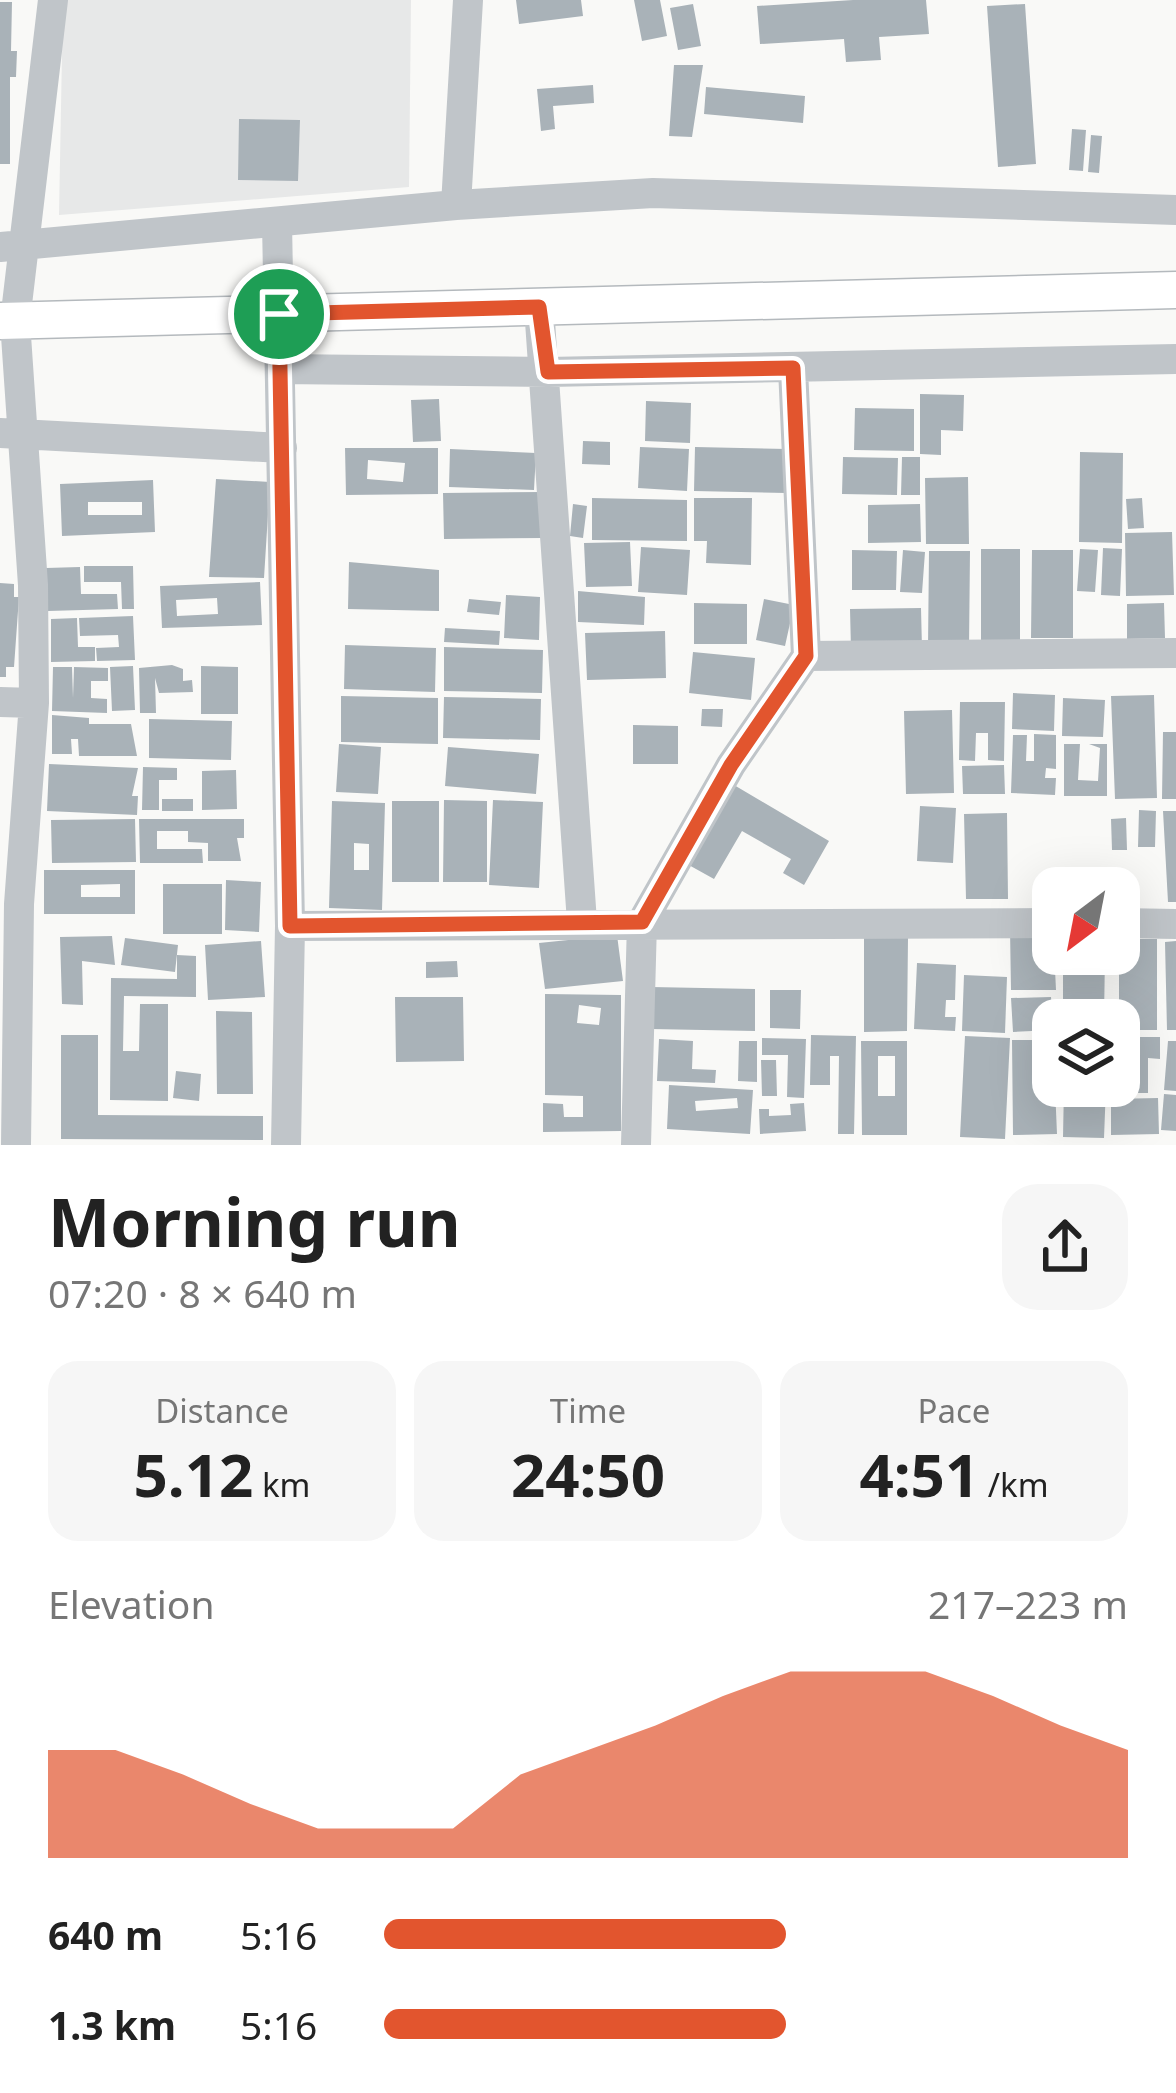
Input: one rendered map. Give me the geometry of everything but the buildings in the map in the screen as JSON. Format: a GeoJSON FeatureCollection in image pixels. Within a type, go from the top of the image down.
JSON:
{"type":"FeatureCollection","features":[{"type":"Feature","properties":{"kind":"main road"},"geometry":{"type":"LineString","coordinates":[[7,321],[1176,290]]}},
{"type":"Feature","properties":{"kind":"street"},"geometry":{"type":"LineString","coordinates":[[16,1145],[10,904],[34,703],[33,585],[11,433],[7,321],[12,247],[53,0]]}},
{"type":"Feature","properties":{"kind":"street"},"geometry":{"type":"LineString","coordinates":[[456,205],[468,0]]}},
{"type":"Feature","properties":{"kind":"street"},"geometry":{"type":"LineString","coordinates":[[12,247],[456,205],[653,193],[1176,210]]}},
{"type":"Feature","properties":{"kind":"street"},"geometry":{"type":"LineString","coordinates":[[277,222],[290,926],[286,1145]]}},
{"type":"Feature","properties":{"kind":"street"},"geometry":{"type":"LineString","coordinates":[[539,307],[548,372],[582,922]]}},
{"type":"Feature","properties":{"kind":"street"},"geometry":{"type":"LineString","coordinates":[[280,369],[548,372],[1176,358]]}},
{"type":"Feature","properties":{"kind":"street"},"geometry":{"type":"LineString","coordinates":[[636,1145],[642,922],[731,765],[806,656],[793,368]]}},
{"type":"Feature","properties":{"kind":"street"},"geometry":{"type":"LineString","coordinates":[[11,433],[282,448]]}},
{"type":"Feature","properties":{"kind":"street"},"geometry":{"type":"LineString","coordinates":[[806,656],[1176,653]]}},
{"type":"Feature","properties":{"kind":"street"},"geometry":{"type":"LineString","coordinates":[[0,702],[34,703]]}},
{"type":"Feature","properties":{"kind":"street"},"geometry":{"type":"LineString","coordinates":[[290,926],[1032,923]]}},
{"type":"Feature","properties":{"kind":"street"},"geometry":{"type":"LineString","coordinates":[[1140,923],[1176,924]]}},
{"type":"Feature","properties":{"kind":"shaded area"},"geometry":{"type":"Polygon","coordinates":[[[63,0],[411,0],[409,187],[59,215],[63,0]]]}},
{"type":"Feature","properties":{"kind":"route"},"geometry":{"type":"LineString","coordinates":[[539,307],[548,372],[793,368],[806,656],[731,765],[642,922],[290,926],[279,314],[539,307]]}}]}
